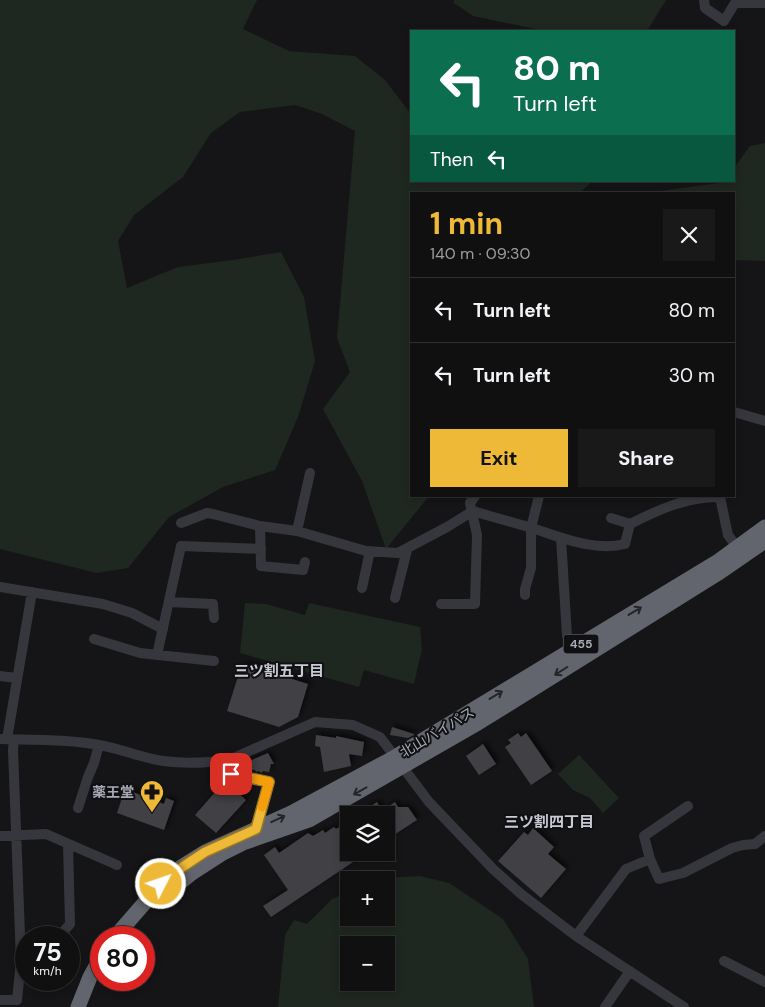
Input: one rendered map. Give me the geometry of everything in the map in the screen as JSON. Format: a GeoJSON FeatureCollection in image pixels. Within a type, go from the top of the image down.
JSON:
{"type":"FeatureCollection","features":[{"type":"Feature","properties":{"kind":"highway","name":"北山バイパス"},"geometry":{"type":"LineString","coordinates":[[134,926],[166,893],[223,853],[309,820],[574,648],[717,562],[765,527]]}},
{"type":"Feature","properties":{"kind":"highway","name":"北山バイパス"},"geometry":{"type":"LineString","coordinates":[[124,926],[161,884],[205,852],[398,762],[519,697],[717,574],[765,541]]}},
{"type":"Feature","properties":{"kind":"highway"},"geometry":{"type":"LineString","coordinates":[[78,1007],[90,977]]}},
{"type":"Feature","properties":{"kind":"highway"},"geometry":{"type":"LineString","coordinates":[[88,1007],[95,991]]}},
{"type":"Feature","properties":{"kind":"street"},"geometry":{"type":"LineString","coordinates":[[704,0],[705,8],[724,21],[735,3],[765,3]]}},
{"type":"Feature","properties":{"kind":"street"},"geometry":{"type":"LineString","coordinates":[[735,412],[765,421]]}},
{"type":"Feature","properties":{"kind":"street"},"geometry":{"type":"LineString","coordinates":[[297,531],[310,473]]}},
{"type":"Feature","properties":{"kind":"street"},"geometry":{"type":"LineString","coordinates":[[440,604],[475,604],[477,535],[470,502],[474,497]]}},
{"type":"Feature","properties":{"kind":"street"},"geometry":{"type":"LineString","coordinates":[[525,595],[531,568],[531,528],[539,497]]}},
{"type":"Feature","properties":{"kind":"street"},"geometry":{"type":"LineString","coordinates":[[611,518],[630,524],[658,510],[681,502],[720,497],[728,535],[737,547]]}},
{"type":"Feature","properties":{"kind":"street"},"geometry":{"type":"LineString","coordinates":[[181,523],[207,513],[260,526],[297,531],[366,552],[398,553],[407,550],[472,511],[561,538],[614,547],[625,544],[630,524]]}},
{"type":"Feature","properties":{"kind":"street"},"geometry":{"type":"LineString","coordinates":[[260,526],[261,566],[303,570],[305,562]]}},
{"type":"Feature","properties":{"kind":"street"},"geometry":{"type":"LineString","coordinates":[[561,538],[568,636],[574,648]]}},
{"type":"Feature","properties":{"kind":"street"},"geometry":{"type":"LineString","coordinates":[[157,655],[181,546],[261,549]]}},
{"type":"Feature","properties":{"kind":"street"},"geometry":{"type":"LineString","coordinates":[[396,598],[407,550]]}},
{"type":"Feature","properties":{"kind":"street"},"geometry":{"type":"LineString","coordinates":[[362,588],[370,551]]}},
{"type":"Feature","properties":{"kind":"street"},"geometry":{"type":"LineString","coordinates":[[0,587],[103,604],[163,628]]}},
{"type":"Feature","properties":{"kind":"street"},"geometry":{"type":"LineString","coordinates":[[22,926],[13,750],[7,740],[32,592]]}},
{"type":"Feature","properties":{"kind":"street"},"geometry":{"type":"LineString","coordinates":[[169,602],[214,604],[214,618]]}},
{"type":"Feature","properties":{"kind":"street"},"geometry":{"type":"LineString","coordinates":[[94,639],[140,653],[214,661]]}},
{"type":"Feature","properties":{"kind":"street"},"geometry":{"type":"LineString","coordinates":[[0,676],[16,678]]}},
{"type":"Feature","properties":{"kind":"street"},"geometry":{"type":"LineString","coordinates":[[7,740],[55,740],[99,745],[163,761],[192,763],[229,760],[315,722],[353,725],[380,737],[429,802],[493,869],[521,894],[576,936],[684,1007]]}},
{"type":"Feature","properties":{"kind":"street"},"geometry":{"type":"LineString","coordinates":[[78,808],[99,745]]}},
{"type":"Feature","properties":{"kind":"street"},"geometry":{"type":"LineString","coordinates":[[229,760],[231,774],[269,782],[256,829]]}},
{"type":"Feature","properties":{"kind":"street"},"geometry":{"type":"LineString","coordinates":[[688,806],[644,836],[650,859],[659,879],[674,876],[710,861],[732,848],[755,844],[765,836]]}},
{"type":"Feature","properties":{"kind":"street"},"geometry":{"type":"LineString","coordinates":[[0,836],[46,834],[117,865]]}},
{"type":"Feature","properties":{"kind":"street"},"geometry":{"type":"LineString","coordinates":[[68,844],[70,924],[68,926]]}},
{"type":"Feature","properties":{"kind":"street"},"geometry":{"type":"LineString","coordinates":[[576,936],[626,869],[650,859]]}},
{"type":"Feature","properties":{"kind":"street"},"geometry":{"type":"LineString","coordinates":[[724,961],[765,982]]}},
{"type":"Feature","properties":{"kind":"street"},"geometry":{"type":"LineString","coordinates":[[605,1007],[630,971]]}},
{"type":"Feature","properties":{"kind":"street"},"geometry":{"type":"LineString","coordinates":[[0,1000],[17,1000],[19,991]]}},
{"type":"Feature","properties":{"kind":"shaded area"},"geometry":{"type":"Polygon","coordinates":[[[0,0],[257,0],[243,29],[289,51],[355,56],[385,80],[410,113],[410,182],[592,182],[580,192],[410,192],[410,497],[428,497],[386,549],[362,481],[323,409],[350,372],[337,338],[355,131],[322,114],[295,105],[240,112],[211,133],[183,177],[134,215],[118,241],[127,288],[178,267],[281,252],[304,297],[315,361],[298,417],[275,470],[223,487],[169,517],[128,568],[97,573],[0,549],[0,0]]]}},
{"type":"Feature","properties":{"kind":"shaded area"},"geometry":{"type":"Polygon","coordinates":[[[454,0],[666,0],[648,30],[540,30],[473,16],[454,3],[454,0]]]}},
{"type":"Feature","properties":{"kind":"shaded area"},"geometry":{"type":"Polygon","coordinates":[[[765,143],[765,261],[735,260],[735,192],[653,192],[735,182],[735,167],[750,146],[765,143]]]}},
{"type":"Feature","properties":{"kind":"shaded area"},"geometry":{"type":"Polygon","coordinates":[[[245,603],[266,604],[305,615],[309,603],[420,627],[422,649],[414,684],[364,670],[359,687],[240,653],[245,603]]]}},
{"type":"Feature","properties":{"kind":"shaded area"},"geometry":{"type":"Polygon","coordinates":[[[579,755],[619,798],[603,813],[590,798],[573,790],[558,774],[579,755]]]}},
{"type":"Feature","properties":{"kind":"shaded area"},"geometry":{"type":"Polygon","coordinates":[[[420,876],[449,883],[503,919],[528,959],[534,1007],[278,1007],[285,935],[294,920],[307,924],[332,899],[340,896],[340,926],[395,926],[395,877],[420,876]]]}},
{"type":"Feature","properties":{"kind":"building"},"geometry":{"type":"Polygon","coordinates":[[[248,665],[308,684],[298,717],[279,727],[227,711],[241,667],[248,665]]]}},
{"type":"Feature","properties":{"kind":"building"},"geometry":{"type":"Polygon","coordinates":[[[392,727],[414,735],[408,738],[390,735],[392,727]]]}},
{"type":"Feature","properties":{"kind":"building"},"geometry":{"type":"Polygon","coordinates":[[[518,733],[521,737],[526,733],[552,771],[531,785],[505,747],[511,743],[508,740],[518,733]]]}},
{"type":"Feature","properties":{"kind":"building"},"geometry":{"type":"Polygon","coordinates":[[[316,735],[336,738],[336,736],[364,742],[362,756],[349,754],[351,766],[324,772],[320,747],[315,746],[316,735]]]}},
{"type":"Feature","properties":{"kind":"building"},"geometry":{"type":"Polygon","coordinates":[[[483,744],[496,764],[479,775],[466,756],[483,744]]]}},
{"type":"Feature","properties":{"kind":"building"},"geometry":{"type":"Polygon","coordinates":[[[268,753],[274,764],[271,764],[269,772],[263,771],[261,773],[249,770],[247,762],[268,753]]]}},
{"type":"Feature","properties":{"kind":"building"},"geometry":{"type":"Polygon","coordinates":[[[225,781],[246,800],[216,833],[195,815],[225,781]]]}},
{"type":"Feature","properties":{"kind":"building"},"geometry":{"type":"Polygon","coordinates":[[[125,789],[164,804],[166,798],[174,801],[164,830],[117,813],[125,789]]]}},
{"type":"Feature","properties":{"kind":"building"},"geometry":{"type":"Polygon","coordinates":[[[377,802],[379,806],[371,806],[377,802]]]}},
{"type":"Feature","properties":{"kind":"building"},"geometry":{"type":"Polygon","coordinates":[[[395,802],[398,807],[408,807],[417,820],[395,834],[395,806],[389,806],[395,802]]]}},
{"type":"Feature","properties":{"kind":"building"},"geometry":{"type":"Polygon","coordinates":[[[334,827],[336,829],[340,827],[340,861],[355,861],[271,917],[263,906],[288,890],[264,855],[275,847],[279,853],[308,833],[313,836],[323,830],[325,833],[334,827]]]}},
{"type":"Feature","properties":{"kind":"building"},"geometry":{"type":"Polygon","coordinates":[[[533,828],[554,847],[548,854],[566,869],[541,898],[498,861],[524,832],[528,835],[533,828]]]}},
{"type":"Feature","properties":{"kind":"slow traffic"},"geometry":{"type":"LineString","coordinates":[[256,779],[269,782],[262,807]]}},
{"type":"Feature","properties":{"kind":"place","name":"薬王堂"},"geometry":{"type":"Point","coordinates":[152,813]}},
{"type":"Feature","properties":{"kind":"district","name":"三ツ割五丁目"},"geometry":{"type":"Point","coordinates":[279,671]}},
{"type":"Feature","properties":{"kind":"district","name":"三ツ割四丁目"},"geometry":{"type":"Point","coordinates":[549,822]}},
{"type":"Feature","properties":{"kind":"route"},"geometry":{"type":"LineString","coordinates":[[161,884],[205,852],[256,829],[269,782],[231,774]]}}]}
